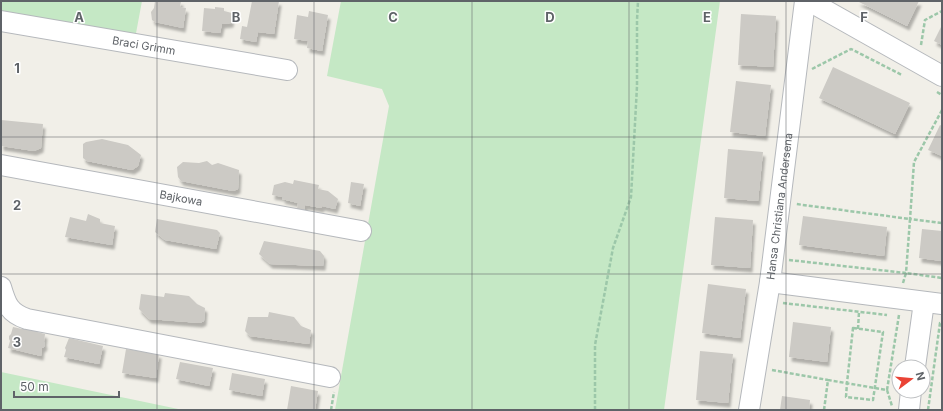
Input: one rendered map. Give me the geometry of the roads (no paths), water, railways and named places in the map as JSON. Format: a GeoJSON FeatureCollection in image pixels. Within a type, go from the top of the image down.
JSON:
{"type":"FeatureCollection","features":[{"type":"Feature","properties":{"kind":"street","name":"Hansa Christiana Andersena"},"geometry":{"type":"LineString","coordinates":[[749,410],[770,282],[805,1]]}},
{"type":"Feature","properties":{"kind":"street"},"geometry":{"type":"LineString","coordinates":[[809,1],[938,83]]}},
{"type":"Feature","properties":{"kind":"street","name":"Braci Grimm"},"geometry":{"type":"LineString","coordinates":[[1,21],[287,70]]}},
{"type":"Feature","properties":{"kind":"street","name":"Bajkowa"},"geometry":{"type":"LineString","coordinates":[[1,165],[361,231]]}},
{"type":"Feature","properties":{"kind":"street"},"geometry":{"type":"LineString","coordinates":[[770,282],[933,303],[917,359]]}},
{"type":"Feature","properties":{"kind":"street"},"geometry":{"type":"LineString","coordinates":[[1,287],[5,300],[5,310],[11,310],[18,316],[27,319],[330,377]]}},
{"type":"Feature","properties":{"kind":"street"},"geometry":{"type":"LineString","coordinates":[[909,410],[910,399]]}}]}
